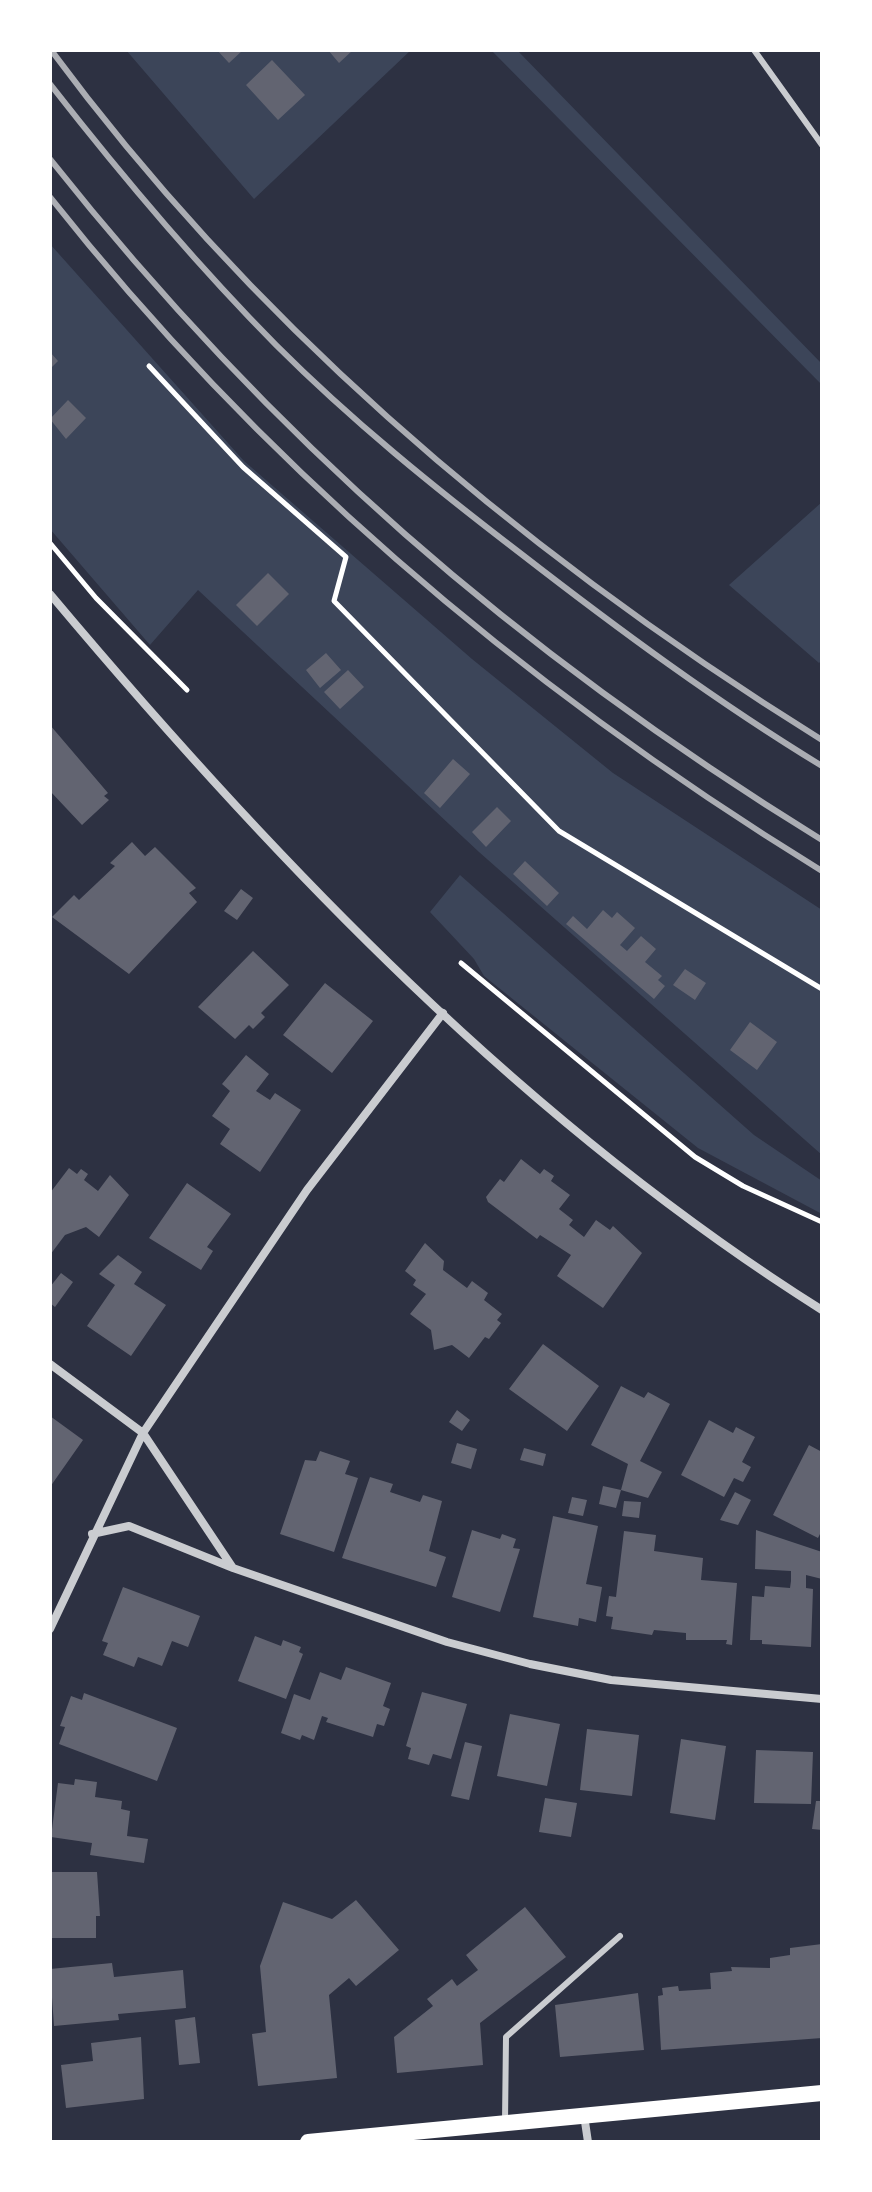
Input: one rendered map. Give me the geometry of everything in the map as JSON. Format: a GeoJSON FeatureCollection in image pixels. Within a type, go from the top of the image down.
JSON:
{"type":"FeatureCollection","features":[{"type":"Feature","properties":{"kind":"main road"},"geometry":{"type":"LineString","coordinates":[[308,2142],[822,2093]]}},
{"type":"Feature","properties":{"kind":"street"},"geometry":{"type":"LineString","coordinates":[[50,594],[292,865],[443,1013],[620,1166],[728,1247],[822,1310]]}},
{"type":"Feature","properties":{"kind":"street"},"geometry":{"type":"LineString","coordinates":[[50,1629],[92,1534],[143,1433],[307,1190],[443,1013]]}},
{"type":"Feature","properties":{"kind":"street"},"geometry":{"type":"LineString","coordinates":[[50,1364],[143,1433],[233,1568]]}},
{"type":"Feature","properties":{"kind":"street"},"geometry":{"type":"LineString","coordinates":[[92,1534],[129,1526],[233,1568],[388,1623],[530,1664],[611,1680],[822,1699]]}},
{"type":"Feature","properties":{"kind":"street"},"geometry":{"type":"LineString","coordinates":[[584,2115],[588,2142]]}},
{"type":"Feature","properties":{"kind":"lane"},"geometry":{"type":"LineString","coordinates":[[754,50],[822,145]]}},
{"type":"Feature","properties":{"kind":"lane"},"geometry":{"type":"LineString","coordinates":[[505,2123],[506,2037],[620,1936]]}},
{"type":"Feature","properties":{"kind":"path"},"geometry":{"type":"LineString","coordinates":[[149,366],[243,467],[346,557],[334,601],[559,831],[822,989]]}},
{"type":"Feature","properties":{"kind":"path"},"geometry":{"type":"LineString","coordinates":[[50,543],[96,598],[187,690]]}},
{"type":"Feature","properties":{"kind":"path"},"geometry":{"type":"LineString","coordinates":[[461,963],[695,1157],[743,1186],[822,1222]]}},
{"type":"Feature","properties":{"kind":"shaded area"},"geometry":{"type":"Polygon","coordinates":[[[126,50],[411,50],[254,199],[126,50]]]}},
{"type":"Feature","properties":{"kind":"shaded area"},"geometry":{"type":"Polygon","coordinates":[[[491,50],[517,50],[822,364],[822,385],[491,50]]]}},
{"type":"Feature","properties":{"kind":"shaded area"},"geometry":{"type":"Polygon","coordinates":[[[50,244],[244,461],[472,659],[613,773],[822,910],[822,1155],[479,852],[198,590],[150,645],[50,529],[50,244]]]}},
{"type":"Feature","properties":{"kind":"shaded area"},"geometry":{"type":"Polygon","coordinates":[[[822,502],[822,660],[819,663],[729,585],[822,502]]]}},
{"type":"Feature","properties":{"kind":"shaded area"},"geometry":{"type":"Polygon","coordinates":[[[460,875],[754,1135],[822,1181],[822,1214],[698,1148],[484,976],[474,959],[430,912],[460,875]]]}},
{"type":"Feature","properties":{"kind":"building"},"geometry":{"type":"Polygon","coordinates":[[[217,50],[243,50],[229,63],[217,50]]]}},
{"type":"Feature","properties":{"kind":"building"},"geometry":{"type":"Polygon","coordinates":[[[328,50],[353,50],[339,63],[328,50]]]}},
{"type":"Feature","properties":{"kind":"building"},"geometry":{"type":"Polygon","coordinates":[[[272,60],[305,95],[278,120],[246,85],[272,60]]]}},
{"type":"Feature","properties":{"kind":"building"},"geometry":{"type":"Polygon","coordinates":[[[50,352],[58,361],[50,369],[50,352]]]}},
{"type":"Feature","properties":{"kind":"building"},"geometry":{"type":"Polygon","coordinates":[[[68,400],[86,418],[66,439],[50,419],[68,400]]]}},
{"type":"Feature","properties":{"kind":"building"},"geometry":{"type":"Polygon","coordinates":[[[268,573],[289,594],[257,626],[236,605],[268,573]]]}},
{"type":"Feature","properties":{"kind":"building"},"geometry":{"type":"Polygon","coordinates":[[[326,653],[341,670],[320,688],[306,670],[326,653]]]}},
{"type":"Feature","properties":{"kind":"building"},"geometry":{"type":"Polygon","coordinates":[[[348,670],[364,687],[340,709],[324,692],[348,670]]]}},
{"type":"Feature","properties":{"kind":"building"},"geometry":{"type":"Polygon","coordinates":[[[50,725],[108,793],[104,796],[109,800],[82,825],[50,791],[50,725]]]}},
{"type":"Feature","properties":{"kind":"building"},"geometry":{"type":"Polygon","coordinates":[[[453,759],[470,774],[440,808],[424,793],[453,759]]]}},
{"type":"Feature","properties":{"kind":"building"},"geometry":{"type":"Polygon","coordinates":[[[497,807],[511,821],[486,847],[472,832],[497,807]]]}},
{"type":"Feature","properties":{"kind":"building"},"geometry":{"type":"Polygon","coordinates":[[[132,842],[145,856],[155,847],[196,888],[189,893],[197,902],[129,974],[52,917],[74,895],[79,900],[115,866],[110,863],[132,842]]]}},
{"type":"Feature","properties":{"kind":"building"},"geometry":{"type":"Polygon","coordinates":[[[525,861],[559,893],[547,906],[513,874],[525,861]]]}},
{"type":"Feature","properties":{"kind":"building"},"geometry":{"type":"Polygon","coordinates":[[[241,889],[253,898],[237,920],[224,911],[241,889]]]}},
{"type":"Feature","properties":{"kind":"building"},"geometry":{"type":"Polygon","coordinates":[[[603,910],[612,918],[617,912],[635,928],[620,945],[627,951],[641,936],[656,949],[645,962],[662,976],[658,980],[665,986],[654,999],[566,924],[573,916],[587,929],[603,910]]]}},
{"type":"Feature","properties":{"kind":"building"},"geometry":{"type":"Polygon","coordinates":[[[253,951],[289,985],[261,1013],[265,1017],[253,1029],[249,1025],[235,1039],[198,1007],[253,951]]]}},
{"type":"Feature","properties":{"kind":"building"},"geometry":{"type":"Polygon","coordinates":[[[685,969],[706,983],[695,1000],[673,985],[685,969]]]}},
{"type":"Feature","properties":{"kind":"building"},"geometry":{"type":"Polygon","coordinates":[[[325,983],[373,1021],[332,1073],[283,1035],[325,983]]]}},
{"type":"Feature","properties":{"kind":"building"},"geometry":{"type":"Polygon","coordinates":[[[750,1022],[777,1042],[757,1070],[730,1050],[750,1022]]]}},
{"type":"Feature","properties":{"kind":"building"},"geometry":{"type":"Polygon","coordinates":[[[246,1055],[269,1074],[256,1091],[270,1100],[275,1093],[301,1110],[260,1172],[220,1144],[230,1129],[212,1116],[230,1091],[222,1084],[246,1055]]]}},
{"type":"Feature","properties":{"kind":"building"},"geometry":{"type":"Polygon","coordinates":[[[521,1159],[540,1174],[544,1169],[554,1176],[551,1181],[570,1195],[559,1209],[573,1220],[569,1225],[584,1237],[596,1220],[610,1230],[613,1226],[642,1253],[603,1308],[557,1276],[571,1255],[540,1235],[537,1239],[488,1202],[486,1197],[500,1179],[504,1182],[521,1159]]]}},
{"type":"Feature","properties":{"kind":"building"},"geometry":{"type":"Polygon","coordinates":[[[69,1168],[77,1174],[81,1169],[88,1174],[84,1180],[98,1191],[110,1175],[129,1195],[99,1237],[86,1227],[65,1235],[50,1255],[50,1193],[69,1168]]]}},
{"type":"Feature","properties":{"kind":"building"},"geometry":{"type":"Polygon","coordinates":[[[187,1183],[231,1214],[207,1247],[213,1251],[201,1270],[149,1238],[187,1183]]]}},
{"type":"Feature","properties":{"kind":"building"},"geometry":{"type":"Polygon","coordinates":[[[425,1243],[444,1261],[443,1270],[467,1288],[472,1281],[488,1293],[484,1300],[502,1314],[497,1320],[501,1323],[489,1339],[485,1337],[469,1358],[452,1345],[434,1350],[431,1330],[410,1314],[426,1294],[413,1285],[416,1280],[405,1271],[425,1243]]]}},
{"type":"Feature","properties":{"kind":"building"},"geometry":{"type":"Polygon","coordinates":[[[118,1255],[142,1272],[134,1284],[166,1305],[131,1356],[87,1326],[115,1285],[99,1274],[118,1255]]]}},
{"type":"Feature","properties":{"kind":"building"},"geometry":{"type":"Polygon","coordinates":[[[61,1273],[73,1282],[55,1307],[50,1303],[50,1287],[61,1273]]]}},
{"type":"Feature","properties":{"kind":"building"},"geometry":{"type":"Polygon","coordinates":[[[543,1344],[599,1386],[567,1431],[509,1389],[543,1344]]]}},
{"type":"Feature","properties":{"kind":"building"},"geometry":{"type":"Polygon","coordinates":[[[621,1386],[644,1398],[648,1392],[670,1404],[640,1461],[662,1472],[648,1498],[621,1490],[628,1464],[591,1445],[621,1386]]]}},
{"type":"Feature","properties":{"kind":"building"},"geometry":{"type":"Polygon","coordinates":[[[457,1410],[470,1420],[462,1431],[449,1422],[457,1410]]]}},
{"type":"Feature","properties":{"kind":"building"},"geometry":{"type":"Polygon","coordinates":[[[50,1416],[83,1440],[50,1487],[50,1416]]]}},
{"type":"Feature","properties":{"kind":"building"},"geometry":{"type":"Polygon","coordinates":[[[709,1420],[733,1433],[736,1427],[755,1437],[742,1462],[751,1467],[743,1482],[734,1478],[724,1497],[681,1475],[709,1420]]]}},
{"type":"Feature","properties":{"kind":"building"},"geometry":{"type":"Polygon","coordinates":[[[457,1443],[477,1449],[471,1469],[451,1463],[457,1443]]]}},
{"type":"Feature","properties":{"kind":"building"},"geometry":{"type":"Polygon","coordinates":[[[809,1445],[822,1452],[822,1530],[818,1538],[773,1515],[809,1445]]]}},
{"type":"Feature","properties":{"kind":"building"},"geometry":{"type":"Polygon","coordinates":[[[524,1448],[546,1454],[543,1466],[520,1460],[524,1448]]]}},
{"type":"Feature","properties":{"kind":"building"},"geometry":{"type":"Polygon","coordinates":[[[320,1451],[350,1461],[345,1474],[358,1478],[334,1552],[280,1534],[305,1460],[316,1461],[320,1451]]]}},
{"type":"Feature","properties":{"kind":"building"},"geometry":{"type":"Polygon","coordinates":[[[370,1477],[393,1484],[390,1492],[420,1502],[423,1495],[442,1501],[429,1551],[446,1557],[436,1587],[342,1558],[370,1477]]]}},
{"type":"Feature","properties":{"kind":"building"},"geometry":{"type":"Polygon","coordinates":[[[603,1486],[621,1490],[616,1508],[599,1504],[603,1486]]]}},
{"type":"Feature","properties":{"kind":"building"},"geometry":{"type":"Polygon","coordinates":[[[735,1492],[751,1500],[738,1525],[720,1520],[735,1492]]]}},
{"type":"Feature","properties":{"kind":"building"},"geometry":{"type":"Polygon","coordinates":[[[572,1497],[587,1500],[583,1516],[568,1513],[572,1497]]]}},
{"type":"Feature","properties":{"kind":"building"},"geometry":{"type":"Polygon","coordinates":[[[624,1501],[641,1502],[639,1518],[622,1516],[624,1501]]]}},
{"type":"Feature","properties":{"kind":"building"},"geometry":{"type":"Polygon","coordinates":[[[553,1516],[598,1526],[586,1584],[602,1587],[596,1622],[579,1618],[578,1626],[533,1617],[553,1516]]]}},
{"type":"Feature","properties":{"kind":"building"},"geometry":{"type":"Polygon","coordinates":[[[472,1530],[500,1539],[502,1534],[516,1539],[513,1548],[520,1549],[500,1612],[452,1597],[472,1530]]]}},
{"type":"Feature","properties":{"kind":"building"},"geometry":{"type":"Polygon","coordinates":[[[756,1530],[822,1552],[822,1579],[806,1575],[806,1588],[813,1589],[811,1647],[762,1644],[762,1640],[750,1640],[752,1596],[764,1597],[765,1586],[790,1588],[791,1581],[791,1571],[755,1569],[756,1530]]]}},
{"type":"Feature","properties":{"kind":"building"},"geometry":{"type":"Polygon","coordinates":[[[624,1531],[656,1535],[654,1551],[703,1558],[701,1580],[737,1583],[732,1645],[726,1644],[727,1640],[686,1640],[686,1633],[654,1630],[652,1635],[611,1629],[613,1617],[606,1616],[609,1596],[616,1597],[624,1531]]]}},
{"type":"Feature","properties":{"kind":"building"},"geometry":{"type":"Polygon","coordinates":[[[123,1587],[200,1616],[188,1647],[172,1641],[162,1666],[138,1657],[134,1667],[103,1655],[108,1643],[102,1641],[123,1587]]]}},
{"type":"Feature","properties":{"kind":"building"},"geometry":{"type":"Polygon","coordinates":[[[255,1636],[281,1646],[283,1640],[301,1647],[299,1652],[303,1654],[286,1699],[238,1681],[255,1636]]]}},
{"type":"Feature","properties":{"kind":"building"},"geometry":{"type":"Polygon","coordinates":[[[346,1667],[391,1683],[383,1706],[390,1709],[384,1726],[377,1724],[373,1737],[326,1722],[328,1718],[322,1716],[314,1740],[302,1735],[300,1740],[281,1733],[294,1694],[310,1700],[320,1672],[341,1680],[346,1667]]]}},
{"type":"Feature","properties":{"kind":"building"},"geometry":{"type":"Polygon","coordinates":[[[422,1692],[467,1704],[451,1759],[433,1754],[429,1765],[408,1759],[411,1748],[406,1746],[422,1692]]]}},
{"type":"Feature","properties":{"kind":"building"},"geometry":{"type":"Polygon","coordinates":[[[84,1693],[177,1728],[157,1781],[59,1744],[65,1727],[60,1726],[71,1696],[82,1700],[84,1693]]]}},
{"type":"Feature","properties":{"kind":"building"},"geometry":{"type":"Polygon","coordinates":[[[510,1714],[560,1724],[547,1786],[497,1776],[510,1714]]]}},
{"type":"Feature","properties":{"kind":"building"},"geometry":{"type":"Polygon","coordinates":[[[587,1729],[639,1735],[632,1796],[580,1790],[587,1729]]]}},
{"type":"Feature","properties":{"kind":"building"},"geometry":{"type":"Polygon","coordinates":[[[681,1739],[726,1746],[715,1820],[670,1813],[681,1739]]]}},
{"type":"Feature","properties":{"kind":"building"},"geometry":{"type":"Polygon","coordinates":[[[465,1742],[482,1746],[469,1800],[451,1796],[465,1742]]]}},
{"type":"Feature","properties":{"kind":"building"},"geometry":{"type":"Polygon","coordinates":[[[756,1750],[813,1752],[811,1804],[754,1803],[756,1750]]]}},
{"type":"Feature","properties":{"kind":"building"},"geometry":{"type":"Polygon","coordinates":[[[75,1779],[97,1782],[95,1797],[122,1801],[121,1809],[130,1811],[127,1836],[148,1839],[144,1863],[90,1855],[92,1843],[51,1837],[58,1783],[74,1785],[75,1779]]]}},
{"type":"Feature","properties":{"kind":"building"},"geometry":{"type":"Polygon","coordinates":[[[545,1798],[577,1803],[571,1837],[539,1832],[545,1798]]]}},
{"type":"Feature","properties":{"kind":"building"},"geometry":{"type":"Polygon","coordinates":[[[816,1801],[822,1801],[822,1830],[812,1829],[816,1801]]]}},
{"type":"Feature","properties":{"kind":"building"},"geometry":{"type":"Polygon","coordinates":[[[50,1872],[97,1872],[100,1916],[96,1916],[96,1938],[50,1938],[50,1872]]]}},
{"type":"Feature","properties":{"kind":"building"},"geometry":{"type":"Polygon","coordinates":[[[356,1900],[399,1950],[356,1986],[349,1978],[329,1995],[337,2078],[258,2086],[252,2034],[266,2032],[260,1966],[283,1902],[332,1919],[356,1900]]]}},
{"type":"Feature","properties":{"kind":"building"},"geometry":{"type":"Polygon","coordinates":[[[525,1907],[566,1957],[480,2023],[483,2065],[397,2073],[394,2037],[433,2006],[427,1999],[452,1979],[457,1986],[478,1970],[466,1955],[525,1907]]]}},
{"type":"Feature","properties":{"kind":"building"},"geometry":{"type":"Polygon","coordinates":[[[822,1944],[822,2038],[661,2050],[658,1996],[663,1995],[662,1988],[678,1986],[679,1991],[711,1989],[710,1973],[732,1971],[731,1967],[770,1968],[770,1958],[790,1955],[790,1948],[822,1944]]]}},
{"type":"Feature","properties":{"kind":"building"},"geometry":{"type":"Polygon","coordinates":[[[112,1963],[114,1977],[183,1970],[186,2008],[118,2014],[119,2020],[54,2026],[50,1969],[112,1963]]]}},
{"type":"Feature","properties":{"kind":"building"},"geometry":{"type":"Polygon","coordinates":[[[638,1993],[644,2050],[560,2057],[555,2005],[638,1993]]]}},
{"type":"Feature","properties":{"kind":"building"},"geometry":{"type":"Polygon","coordinates":[[[195,2017],[200,2063],[179,2065],[175,2020],[195,2017]]]}},
{"type":"Feature","properties":{"kind":"building"},"geometry":{"type":"Polygon","coordinates":[[[141,2037],[144,2099],[66,2108],[61,2065],[93,2061],[91,2043],[141,2037]]]}},
{"type":"Feature","properties":{"kind":"railway"},"geometry":{"type":"LineString","coordinates":[[51,50],[132,153],[217,250],[308,343],[404,431],[503,515],[607,594],[713,669],[822,740]]}},
{"type":"Feature","properties":{"kind":"railway"},"geometry":{"type":"LineString","coordinates":[[50,84],[131,185],[216,282],[276,345],[364,427],[457,504],[631,637],[706,691],[822,766]]}},
{"type":"Feature","properties":{"kind":"railway"},"geometry":{"type":"LineString","coordinates":[[50,159],[222,358],[312,448],[405,534],[502,616],[604,694],[710,768],[822,840]]}},
{"type":"Feature","properties":{"kind":"railway"},"geometry":{"type":"LineString","coordinates":[[50,197],[133,297],[220,392],[311,482],[406,568],[505,650],[608,728],[822,871]]}}]}
